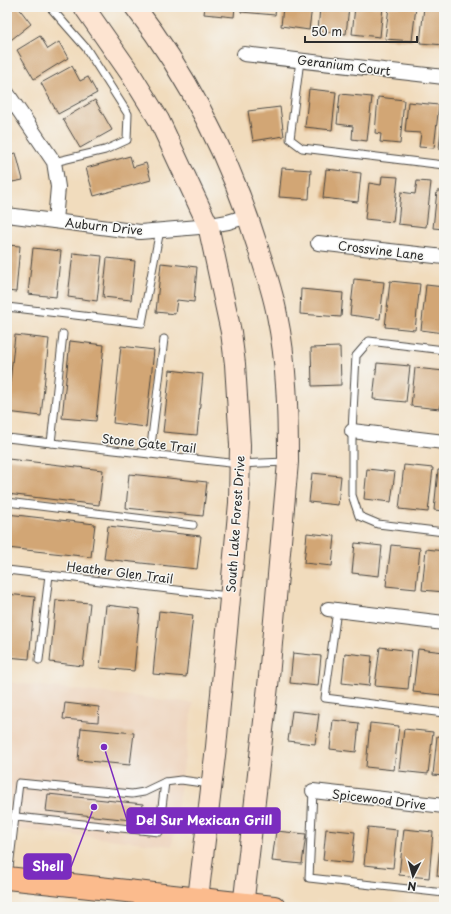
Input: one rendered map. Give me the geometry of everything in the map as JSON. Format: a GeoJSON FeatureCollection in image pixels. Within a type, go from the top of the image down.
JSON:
{"type":"FeatureCollection","features":[{"type":"Feature","properties":{"kind":"main road","name":"South Lake Forest Drive"},"geometry":{"type":"LineString","coordinates":[[84,7],[130,73],[159,120],[208,225],[231,332],[238,395],[239,503],[211,784],[197,903]]}},
{"type":"Feature","properties":{"kind":"main road"},"geometry":{"type":"LineString","coordinates":[[135,7],[185,81],[236,181],[248,216],[277,315],[285,383],[288,462],[269,677],[243,905]]}},
{"type":"Feature","properties":{"kind":"main road"},"geometry":{"type":"LineString","coordinates":[[7,878],[197,903],[274,907]]}},
{"type":"Feature","properties":{"kind":"street","name":"Geranium Court"},"geometry":{"type":"LineString","coordinates":[[244,54],[444,77]]}},
{"type":"Feature","properties":{"kind":"street"},"geometry":{"type":"LineString","coordinates":[[7,93],[54,162],[58,187],[55,221]]}},
{"type":"Feature","properties":{"kind":"street","name":"Auburn Drive"},"geometry":{"type":"LineString","coordinates":[[7,215],[140,232],[192,228],[228,222],[248,216]]}},
{"type":"Feature","properties":{"kind":"street","name":"Crossvine Lane"},"geometry":{"type":"LineString","coordinates":[[318,243],[444,257]]}},
{"type":"Feature","properties":{"kind":"street"},"geometry":{"type":"LineString","coordinates":[[352,431],[444,442]]}},
{"type":"Feature","properties":{"kind":"street"},"geometry":{"type":"LineString","coordinates":[[333,610],[444,623]]}},
{"type":"Feature","properties":{"kind":"street","name":"Spicewood Drive"},"geometry":{"type":"LineString","coordinates":[[313,791],[444,806]]}},
{"type":"Feature","properties":{"kind":"lane"},"geometry":{"type":"LineString","coordinates":[[50,7],[86,48],[128,114],[127,140],[105,150],[54,162]]}},
{"type":"Feature","properties":{"kind":"lane"},"geometry":{"type":"LineString","coordinates":[[300,60],[290,139],[302,148],[444,165]]}},
{"type":"Feature","properties":{"kind":"lane"},"geometry":{"type":"LineString","coordinates":[[7,307],[142,323],[160,230]]}},
{"type":"Feature","properties":{"kind":"lane"},"geometry":{"type":"LineString","coordinates":[[51,443],[64,334]]}},
{"type":"Feature","properties":{"kind":"lane"},"geometry":{"type":"LineString","coordinates":[[150,454],[164,339]]}},
{"type":"Feature","properties":{"kind":"lane"},"geometry":{"type":"LineString","coordinates":[[444,350],[369,341],[356,356],[352,431],[352,495],[360,516],[378,524],[444,532]]}},
{"type":"Feature","properties":{"kind":"lane","name":"Stone Gate Trail"},"geometry":{"type":"LineString","coordinates":[[7,438],[239,464],[288,462]]}},
{"type":"Feature","properties":{"kind":"lane"},"geometry":{"type":"LineString","coordinates":[[7,502],[193,525]]}},
{"type":"Feature","properties":{"kind":"lane","name":"Heather Glen Trail"},"geometry":{"type":"LineString","coordinates":[[7,570],[230,596]]}},
{"type":"Feature","properties":{"kind":"lane"},"geometry":{"type":"LineString","coordinates":[[39,660],[49,575]]}},
{"type":"Feature","properties":{"kind":"lane"},"geometry":{"type":"LineString","coordinates":[[333,610],[325,698],[444,713]]}},
{"type":"Feature","properties":{"kind":"lane"},"geometry":{"type":"LineString","coordinates":[[7,878],[16,817],[19,783],[132,794],[144,792],[165,782],[181,780],[211,784]]}},
{"type":"Feature","properties":{"kind":"lane"},"geometry":{"type":"LineString","coordinates":[[7,816],[159,832],[165,782]]}},
{"type":"Feature","properties":{"kind":"lane"},"geometry":{"type":"LineString","coordinates":[[313,791],[308,878],[444,893]]}},
{"type":"Feature","properties":{"kind":"shaded area"},"geometry":{"type":"Polygon","coordinates":[[[7,682],[193,703],[172,846],[7,828],[7,682]]]}},
{"type":"Feature","properties":{"kind":"building"},"geometry":{"type":"Polygon","coordinates":[[[7,7],[18,7],[31,24],[7,43],[7,7]]]}},
{"type":"Feature","properties":{"kind":"building"},"geometry":{"type":"Polygon","coordinates":[[[205,7],[235,7],[234,17],[204,14],[205,7]]]}},
{"type":"Feature","properties":{"kind":"building"},"geometry":{"type":"Polygon","coordinates":[[[241,7],[276,7],[275,15],[241,12],[241,7]]]}},
{"type":"Feature","properties":{"kind":"building"},"geometry":{"type":"Polygon","coordinates":[[[283,7],[312,7],[309,30],[281,26],[283,7]]]}},
{"type":"Feature","properties":{"kind":"building"},"geometry":{"type":"Polygon","coordinates":[[[320,7],[349,7],[346,34],[318,31],[320,7]]]}},
{"type":"Feature","properties":{"kind":"building"},"geometry":{"type":"Polygon","coordinates":[[[355,7],[383,7],[380,37],[352,34],[355,7]]]}},
{"type":"Feature","properties":{"kind":"building"},"geometry":{"type":"Polygon","coordinates":[[[389,7],[416,7],[412,41],[385,39],[389,7]]]}},
{"type":"Feature","properties":{"kind":"building"},"geometry":{"type":"Polygon","coordinates":[[[424,7],[444,7],[444,45],[420,43],[424,7]]]}},
{"type":"Feature","properties":{"kind":"building"},"geometry":{"type":"Polygon","coordinates":[[[40,36],[48,49],[59,42],[68,58],[34,79],[17,50],[40,36]]]}},
{"type":"Feature","properties":{"kind":"building"},"geometry":{"type":"Polygon","coordinates":[[[72,66],[80,81],[88,77],[97,93],[58,114],[41,83],[72,66]]]}},
{"type":"Feature","properties":{"kind":"building"},"geometry":{"type":"Polygon","coordinates":[[[309,89],[336,92],[332,130],[305,127],[309,89]]]}},
{"type":"Feature","properties":{"kind":"building"},"geometry":{"type":"Polygon","coordinates":[[[340,94],[372,97],[367,141],[352,139],[353,126],[337,124],[340,94]]]}},
{"type":"Feature","properties":{"kind":"building"},"geometry":{"type":"Polygon","coordinates":[[[378,97],[404,100],[400,144],[380,142],[381,134],[375,133],[378,97]]]}},
{"type":"Feature","properties":{"kind":"building"},"geometry":{"type":"Polygon","coordinates":[[[95,100],[112,130],[80,148],[63,119],[95,100]]]}},
{"type":"Feature","properties":{"kind":"building"},"geometry":{"type":"Polygon","coordinates":[[[408,102],[439,105],[434,148],[419,147],[421,133],[405,132],[408,102]]]}},
{"type":"Feature","properties":{"kind":"building"},"geometry":{"type":"Polygon","coordinates":[[[280,107],[284,136],[253,141],[248,111],[280,107]]]}},
{"type":"Feature","properties":{"kind":"building"},"geometry":{"type":"Polygon","coordinates":[[[444,108],[444,150],[439,149],[444,108]]]}},
{"type":"Feature","properties":{"kind":"building"},"geometry":{"type":"Polygon","coordinates":[[[16,153],[23,180],[7,183],[7,155],[16,153]]]}},
{"type":"Feature","properties":{"kind":"building"},"geometry":{"type":"Polygon","coordinates":[[[130,156],[133,167],[146,163],[151,180],[94,196],[86,168],[130,156]]]}},
{"type":"Feature","properties":{"kind":"building"},"geometry":{"type":"Polygon","coordinates":[[[282,168],[311,170],[309,199],[279,197],[282,168]]]}},
{"type":"Feature","properties":{"kind":"building"},"geometry":{"type":"Polygon","coordinates":[[[326,169],[361,173],[358,202],[323,198],[326,169]]]}},
{"type":"Feature","properties":{"kind":"building"},"geometry":{"type":"Polygon","coordinates":[[[382,176],[398,177],[393,222],[365,219],[369,183],[381,185],[382,176]]]}},
{"type":"Feature","properties":{"kind":"building"},"geometry":{"type":"Polygon","coordinates":[[[417,181],[431,182],[426,227],[398,224],[401,192],[415,194],[417,181]]]}},
{"type":"Feature","properties":{"kind":"building"},"geometry":{"type":"Polygon","coordinates":[[[437,191],[444,191],[444,229],[433,228],[437,191]]]}},
{"type":"Feature","properties":{"kind":"building"},"geometry":{"type":"Polygon","coordinates":[[[7,245],[20,246],[16,292],[7,291],[7,245]]]}},
{"type":"Feature","properties":{"kind":"building"},"geometry":{"type":"Polygon","coordinates":[[[33,248],[61,251],[56,297],[28,294],[33,248]]]}},
{"type":"Feature","properties":{"kind":"building"},"geometry":{"type":"Polygon","coordinates":[[[73,253],[102,256],[97,301],[68,297],[73,253]]]}},
{"type":"Feature","properties":{"kind":"building"},"geometry":{"type":"Polygon","coordinates":[[[107,258],[135,261],[131,300],[103,297],[107,258]]]}},
{"type":"Feature","properties":{"kind":"building"},"geometry":{"type":"Polygon","coordinates":[[[161,263],[197,267],[194,302],[177,300],[175,314],[156,312],[161,263]]]}},
{"type":"Feature","properties":{"kind":"building"},"geometry":{"type":"Polygon","coordinates":[[[354,279],[384,282],[380,319],[350,315],[354,279]]]}},
{"type":"Feature","properties":{"kind":"building"},"geometry":{"type":"Polygon","coordinates":[[[390,281],[420,284],[415,330],[385,327],[390,281]]]}},
{"type":"Feature","properties":{"kind":"building"},"geometry":{"type":"Polygon","coordinates":[[[426,285],[444,287],[444,333],[421,330],[426,285]]]}},
{"type":"Feature","properties":{"kind":"building"},"geometry":{"type":"Polygon","coordinates":[[[301,289],[343,293],[341,317],[300,314],[301,289]]]}},
{"type":"Feature","properties":{"kind":"building"},"geometry":{"type":"Polygon","coordinates":[[[15,335],[49,339],[41,416],[7,412],[15,335]]]}},
{"type":"Feature","properties":{"kind":"building"},"geometry":{"type":"Polygon","coordinates":[[[70,341],[104,345],[96,421],[62,418],[70,341]]]}},
{"type":"Feature","properties":{"kind":"building"},"geometry":{"type":"Polygon","coordinates":[[[121,346],[154,350],[146,427],[113,423],[121,346]]]}},
{"type":"Feature","properties":{"kind":"building"},"geometry":{"type":"Polygon","coordinates":[[[340,347],[341,385],[312,386],[311,348],[340,347]]]}},
{"type":"Feature","properties":{"kind":"building"},"geometry":{"type":"Polygon","coordinates":[[[377,363],[410,366],[406,402],[373,399],[377,363]]]}},
{"type":"Feature","properties":{"kind":"building"},"geometry":{"type":"Polygon","coordinates":[[[415,368],[444,371],[440,409],[411,406],[415,368]]]}},
{"type":"Feature","properties":{"kind":"building"},"geometry":{"type":"Polygon","coordinates":[[[170,370],[203,374],[197,435],[163,432],[170,370]]]}},
{"type":"Feature","properties":{"kind":"building"},"geometry":{"type":"Polygon","coordinates":[[[8,459],[103,470],[99,505],[7,494],[8,459]]]}},
{"type":"Feature","properties":{"kind":"building"},"geometry":{"type":"Polygon","coordinates":[[[404,465],[433,468],[428,512],[399,509],[404,465]]]}},
{"type":"Feature","properties":{"kind":"building"},"geometry":{"type":"Polygon","coordinates":[[[367,469],[395,472],[391,502],[364,499],[367,469]]]}},
{"type":"Feature","properties":{"kind":"building"},"geometry":{"type":"Polygon","coordinates":[[[438,470],[444,470],[444,511],[434,510],[438,470]]]}},
{"type":"Feature","properties":{"kind":"building"},"geometry":{"type":"Polygon","coordinates":[[[312,473],[341,476],[338,505],[309,502],[312,473]]]}},
{"type":"Feature","properties":{"kind":"building"},"geometry":{"type":"Polygon","coordinates":[[[129,474],[207,482],[203,516],[126,508],[129,474]]]}},
{"type":"Feature","properties":{"kind":"building"},"geometry":{"type":"Polygon","coordinates":[[[7,514],[95,524],[91,557],[7,548],[7,514]]]}},
{"type":"Feature","properties":{"kind":"building"},"geometry":{"type":"Polygon","coordinates":[[[108,526],[201,536],[197,569],[104,559],[108,526]]]}},
{"type":"Feature","properties":{"kind":"building"},"geometry":{"type":"Polygon","coordinates":[[[307,533],[335,536],[332,566],[304,563],[307,533]]]}},
{"type":"Feature","properties":{"kind":"building"},"geometry":{"type":"Polygon","coordinates":[[[355,543],[382,546],[379,576],[352,573],[355,543]]]}},
{"type":"Feature","properties":{"kind":"building"},"geometry":{"type":"Polygon","coordinates":[[[391,545],[420,548],[416,589],[386,586],[391,545]]]}},
{"type":"Feature","properties":{"kind":"building"},"geometry":{"type":"Polygon","coordinates":[[[426,549],[444,551],[444,592],[422,590],[426,549]]]}},
{"type":"Feature","properties":{"kind":"building"},"geometry":{"type":"Polygon","coordinates":[[[7,594],[35,597],[29,659],[7,657],[7,594]]]}},
{"type":"Feature","properties":{"kind":"building"},"geometry":{"type":"Polygon","coordinates":[[[56,600],[90,603],[83,666],[50,662],[56,600]]]}},
{"type":"Feature","properties":{"kind":"building"},"geometry":{"type":"Polygon","coordinates":[[[106,605],[140,609],[134,671],[100,668],[106,605]]]}},
{"type":"Feature","properties":{"kind":"building"},"geometry":{"type":"Polygon","coordinates":[[[159,611],[193,615],[186,677],[153,674],[159,611]]]}},
{"type":"Feature","properties":{"kind":"building"},"geometry":{"type":"Polygon","coordinates":[[[380,647],[412,651],[408,689],[375,686],[380,647]]]}},
{"type":"Feature","properties":{"kind":"building"},"geometry":{"type":"Polygon","coordinates":[[[418,649],[444,652],[441,695],[413,692],[418,649]]]}},
{"type":"Feature","properties":{"kind":"building"},"geometry":{"type":"Polygon","coordinates":[[[293,653],[321,656],[318,686],[290,683],[293,653]]]}},
{"type":"Feature","properties":{"kind":"building"},"geometry":{"type":"Polygon","coordinates":[[[345,653],[372,656],[369,686],[342,683],[345,653]]]}},
{"type":"Feature","properties":{"kind":"building"},"geometry":{"type":"Polygon","coordinates":[[[65,703],[99,707],[98,722],[63,719],[65,703]]]}},
{"type":"Feature","properties":{"kind":"building"},"geometry":{"type":"Polygon","coordinates":[[[292,711],[319,714],[315,744],[288,741],[292,711]]]}},
{"type":"Feature","properties":{"kind":"building"},"geometry":{"type":"Polygon","coordinates":[[[333,720],[359,723],[356,752],[330,749],[333,720]]]}},
{"type":"Feature","properties":{"kind":"building"},"geometry":{"type":"Polygon","coordinates":[[[370,723],[399,726],[394,770],[366,767],[370,723]]]}},
{"type":"Feature","properties":{"kind":"building"},"geometry":{"type":"Polygon","coordinates":[[[81,728],[134,733],[130,765],[78,760],[81,728]]]}},
{"type":"Feature","properties":{"kind":"building"},"geometry":{"type":"Polygon","coordinates":[[[404,729],[433,732],[428,774],[399,771],[404,729]]]}},
{"type":"Feature","properties":{"kind":"building"},"geometry":{"type":"Polygon","coordinates":[[[437,736],[444,737],[444,776],[433,775],[437,736]]]}},
{"type":"Feature","properties":{"kind":"building"},"geometry":{"type":"Polygon","coordinates":[[[48,794],[143,804],[141,821],[46,811],[48,794]]]}},
{"type":"Feature","properties":{"kind":"building"},"geometry":{"type":"Polygon","coordinates":[[[368,827],[397,830],[393,868],[364,865],[368,827]]]}},
{"type":"Feature","properties":{"kind":"building"},"geometry":{"type":"Polygon","coordinates":[[[326,829],[355,832],[352,863],[323,860],[326,829]]]}},
{"type":"Feature","properties":{"kind":"building"},"geometry":{"type":"Polygon","coordinates":[[[404,829],[433,832],[429,878],[399,875],[404,829]]]}},
{"type":"Feature","properties":{"kind":"building"},"geometry":{"type":"Polygon","coordinates":[[[276,831],[306,834],[302,864],[272,861],[276,831]]]}},
{"type":"Feature","properties":{"kind":"building"},"geometry":{"type":"Polygon","coordinates":[[[441,835],[444,835],[444,877],[437,876],[441,835]]]}},
{"type":"Feature","properties":{"kind":"place","name":"Del Sur Mexican Grill"},"geometry":{"type":"Point","coordinates":[104,747]}},
{"type":"Feature","properties":{"kind":"place","name":"Shell"},"geometry":{"type":"Point","coordinates":[94,807]}}]}
